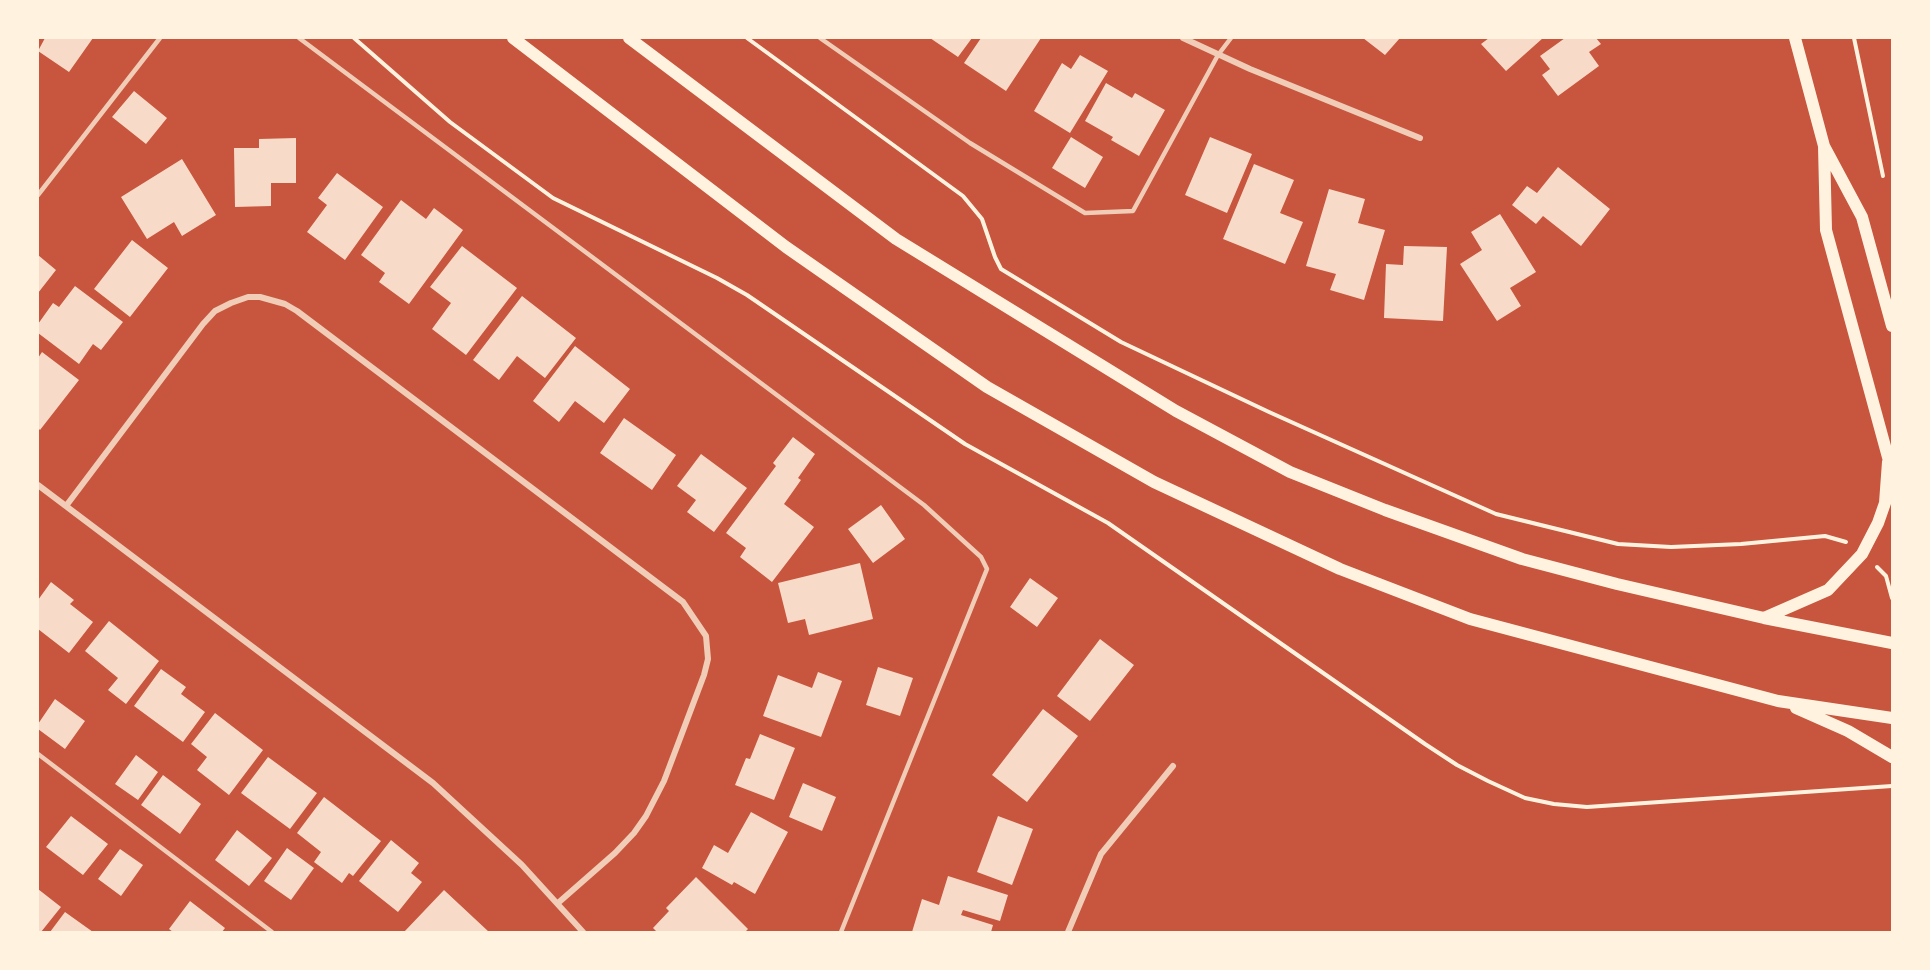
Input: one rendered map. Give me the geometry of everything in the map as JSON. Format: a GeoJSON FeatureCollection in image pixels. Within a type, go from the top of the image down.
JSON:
{"type":"FeatureCollection","features":[{"type":"Feature","properties":{"kind":"main road"},"geometry":{"type":"LineString","coordinates":[[513,38],[786,247],[987,387],[1154,482],[1340,569],[1470,619],[1778,701],[1893,718]]}},
{"type":"Feature","properties":{"kind":"main road"},"geometry":{"type":"LineString","coordinates":[[629,38],[896,239],[1176,411],[1290,472],[1385,510],[1522,559],[1764,618],[1893,643]]}},
{"type":"Feature","properties":{"kind":"main road"},"geometry":{"type":"LineString","coordinates":[[1794,38],[1824,146],[1862,218],[1893,326]]}},
{"type":"Feature","properties":{"kind":"main road"},"geometry":{"type":"LineString","coordinates":[[1824,146],[1826,230],[1893,472]]}},
{"type":"Feature","properties":{"kind":"main road"},"geometry":{"type":"LineString","coordinates":[[1764,618],[1828,590],[1862,554],[1878,523],[1885,503],[1888,458]]}},
{"type":"Feature","properties":{"kind":"main road"},"geometry":{"type":"LineString","coordinates":[[1778,701],[1848,731],[1893,757]]}},
{"type":"Feature","properties":{"kind":"street"},"geometry":{"type":"LineString","coordinates":[[1183,38],[1218,55],[1420,138]]}},
{"type":"Feature","properties":{"kind":"street"},"geometry":{"type":"LineString","coordinates":[[66,506],[215,311],[248,297],[260,297],[297,311],[683,602],[706,636],[708,659],[664,781],[646,816],[634,833],[615,853],[558,903]]}},
{"type":"Feature","properties":{"kind":"street"},"geometry":{"type":"LineString","coordinates":[[38,485],[433,783],[507,851],[558,903],[583,933]]}},
{"type":"Feature","properties":{"kind":"street"},"geometry":{"type":"LineString","coordinates":[[1068,933],[1101,854],[1173,766]]}},
{"type":"Feature","properties":{"kind":"lane"},"geometry":{"type":"LineString","coordinates":[[38,195],[160,38]]}},
{"type":"Feature","properties":{"kind":"lane"},"geometry":{"type":"LineString","coordinates":[[299,38],[924,505],[981,557],[987,570],[841,933]]}},
{"type":"Feature","properties":{"kind":"lane"},"geometry":{"type":"LineString","coordinates":[[820,38],[970,143],[1085,213],[1133,211],[1218,55],[1231,38]]}},
{"type":"Feature","properties":{"kind":"lane"},"geometry":{"type":"LineString","coordinates":[[38,754],[272,933]]}},
{"type":"Feature","properties":{"kind":"path"},"geometry":{"type":"LineString","coordinates":[[354,38],[450,122],[553,198],[747,295],[965,444],[1108,524],[1425,744],[1457,765],[1488,781],[1525,798],[1587,807],[1893,786]]}},
{"type":"Feature","properties":{"kind":"path"},"geometry":{"type":"LineString","coordinates":[[747,38],[963,196],[982,219],[1001,269],[1121,342],[1269,412],[1496,514],[1618,544],[1671,548],[1825,536],[1850,544]]}},
{"type":"Feature","properties":{"kind":"path"},"geometry":{"type":"LineString","coordinates":[[1854,38],[1884,176]]}},
{"type":"Feature","properties":{"kind":"path"},"geometry":{"type":"LineString","coordinates":[[1878,568],[1886,576],[1893,598]]}},
{"type":"Feature","properties":{"kind":"building"},"geometry":{"type":"Polygon","coordinates":[[[45,38],[93,38],[69,72],[38,51],[45,38]]]}},
{"type":"Feature","properties":{"kind":"building"},"geometry":{"type":"Polygon","coordinates":[[[930,38],[972,38],[958,57],[930,38]]]}},
{"type":"Feature","properties":{"kind":"building"},"geometry":{"type":"Polygon","coordinates":[[[981,38],[1041,38],[1006,91],[964,63],[981,38]]]}},
{"type":"Feature","properties":{"kind":"building"},"geometry":{"type":"Polygon","coordinates":[[[1363,38],[1400,38],[1385,55],[1363,38]]]}},
{"type":"Feature","properties":{"kind":"building"},"geometry":{"type":"Polygon","coordinates":[[[1489,38],[1543,38],[1506,71],[1481,44],[1489,38]]]}},
{"type":"Feature","properties":{"kind":"building"},"geometry":{"type":"Polygon","coordinates":[[[1565,38],[1596,38],[1601,44],[1589,52],[1599,66],[1558,96],[1542,75],[1550,69],[1540,56],[1565,38]]]}},
{"type":"Feature","properties":{"kind":"building"},"geometry":{"type":"Polygon","coordinates":[[[1080,55],[1108,71],[1070,133],[1034,111],[1062,63],[1071,69],[1080,55]]]}},
{"type":"Feature","properties":{"kind":"building"},"geometry":{"type":"Polygon","coordinates":[[[1106,83],[1132,98],[1135,93],[1165,110],[1139,156],[1111,140],[1113,137],[1085,121],[1106,83]]]}},
{"type":"Feature","properties":{"kind":"building"},"geometry":{"type":"Polygon","coordinates":[[[134,91],[167,118],[146,144],[112,117],[134,91]]]}},
{"type":"Feature","properties":{"kind":"building"},"geometry":{"type":"Polygon","coordinates":[[[1071,137],[1103,157],[1085,188],[1052,168],[1071,137]]]}},
{"type":"Feature","properties":{"kind":"building"},"geometry":{"type":"Polygon","coordinates":[[[1210,137],[1252,154],[1227,213],[1185,195],[1210,137]]]}},
{"type":"Feature","properties":{"kind":"building"},"geometry":{"type":"Polygon","coordinates":[[[296,138],[296,183],[271,183],[271,206],[235,207],[234,148],[259,148],[259,139],[296,138]]]}},
{"type":"Feature","properties":{"kind":"building"},"geometry":{"type":"Polygon","coordinates":[[[182,159],[216,215],[182,236],[174,222],[147,239],[121,197],[182,159]]]}},
{"type":"Feature","properties":{"kind":"building"},"geometry":{"type":"Polygon","coordinates":[[[1254,164],[1294,180],[1280,213],[1303,222],[1285,264],[1223,239],[1254,164]]]}},
{"type":"Feature","properties":{"kind":"building"},"geometry":{"type":"Polygon","coordinates":[[[1558,167],[1610,209],[1581,246],[1543,216],[1536,224],[1512,205],[1527,186],[1537,193],[1558,167]]]}},
{"type":"Feature","properties":{"kind":"building"},"geometry":{"type":"Polygon","coordinates":[[[337,173],[383,207],[345,260],[307,232],[327,205],[318,198],[337,173]]]}},
{"type":"Feature","properties":{"kind":"building"},"geometry":{"type":"Polygon","coordinates":[[[1329,189],[1365,199],[1358,223],[1385,230],[1364,300],[1330,290],[1336,274],[1306,266],[1329,189]]]}},
{"type":"Feature","properties":{"kind":"building"},"geometry":{"type":"Polygon","coordinates":[[[401,200],[426,219],[434,208],[463,230],[409,304],[379,282],[385,273],[361,255],[401,200]]]}},
{"type":"Feature","properties":{"kind":"building"},"geometry":{"type":"Polygon","coordinates":[[[1500,214],[1536,272],[1510,288],[1521,306],[1497,321],[1460,264],[1482,250],[1471,232],[1500,214]]]}},
{"type":"Feature","properties":{"kind":"building"},"geometry":{"type":"Polygon","coordinates":[[[132,240],[168,268],[130,317],[94,289],[132,240]]]}},
{"type":"Feature","properties":{"kind":"building"},"geometry":{"type":"Polygon","coordinates":[[[462,246],[517,288],[466,355],[432,329],[451,303],[430,287],[462,246]]]}},
{"type":"Feature","properties":{"kind":"building"},"geometry":{"type":"Polygon","coordinates":[[[1404,246],[1447,247],[1443,321],[1384,318],[1386,264],[1403,265],[1404,246]]]}},
{"type":"Feature","properties":{"kind":"building"},"geometry":{"type":"Polygon","coordinates":[[[38,255],[56,270],[38,293],[38,255]]]}},
{"type":"Feature","properties":{"kind":"building"},"geometry":{"type":"Polygon","coordinates":[[[75,286],[123,322],[101,350],[93,344],[79,364],[38,333],[38,324],[53,303],[59,307],[75,286]]]}},
{"type":"Feature","properties":{"kind":"building"},"geometry":{"type":"Polygon","coordinates":[[[522,296],[576,338],[545,378],[517,356],[499,380],[473,360],[522,296]]]}},
{"type":"Feature","properties":{"kind":"building"},"geometry":{"type":"Polygon","coordinates":[[[575,346],[630,389],[604,423],[575,401],[559,422],[533,401],[575,346]]]}},
{"type":"Feature","properties":{"kind":"building"},"geometry":{"type":"Polygon","coordinates":[[[42,352],[79,380],[40,430],[38,428],[38,358],[42,352]]]}},
{"type":"Feature","properties":{"kind":"building"},"geometry":{"type":"Polygon","coordinates":[[[624,418],[676,455],[652,490],[600,453],[624,418]]]}},
{"type":"Feature","properties":{"kind":"building"},"geometry":{"type":"Polygon","coordinates":[[[793,437],[815,454],[798,478],[801,480],[784,504],[814,527],[772,582],[740,557],[746,548],[726,533],[776,466],[773,463],[793,437]]]}},
{"type":"Feature","properties":{"kind":"building"},"geometry":{"type":"Polygon","coordinates":[[[701,454],[747,488],[714,532],[687,512],[696,500],[677,486],[701,454]]]}},
{"type":"Feature","properties":{"kind":"building"},"geometry":{"type":"Polygon","coordinates":[[[881,505],[905,539],[873,563],[848,529],[881,505]]]}},
{"type":"Feature","properties":{"kind":"building"},"geometry":{"type":"Polygon","coordinates":[[[860,563],[873,619],[809,635],[805,619],[788,623],[778,583],[860,563]]]}},
{"type":"Feature","properties":{"kind":"building"},"geometry":{"type":"Polygon","coordinates":[[[1030,578],[1058,598],[1037,627],[1010,607],[1030,578]]]}},
{"type":"Feature","properties":{"kind":"building"},"geometry":{"type":"Polygon","coordinates":[[[51,582],[74,600],[70,604],[93,622],[69,653],[38,629],[38,600],[51,582]]]}},
{"type":"Feature","properties":{"kind":"building"},"geometry":{"type":"Polygon","coordinates":[[[109,621],[159,661],[126,704],[108,690],[118,678],[85,651],[109,621]]]}},
{"type":"Feature","properties":{"kind":"building"},"geometry":{"type":"Polygon","coordinates":[[[1100,639],[1134,665],[1090,721],[1057,696],[1100,639]]]}},
{"type":"Feature","properties":{"kind":"building"},"geometry":{"type":"Polygon","coordinates":[[[878,667],[913,678],[900,716],[866,705],[878,667]]]}},
{"type":"Feature","properties":{"kind":"building"},"geometry":{"type":"Polygon","coordinates":[[[161,669],[186,687],[181,694],[205,712],[183,742],[134,706],[161,669]]]}},
{"type":"Feature","properties":{"kind":"building"},"geometry":{"type":"Polygon","coordinates":[[[818,672],[842,681],[821,737],[763,716],[778,675],[812,688],[818,672]]]}},
{"type":"Feature","properties":{"kind":"building"},"geometry":{"type":"Polygon","coordinates":[[[55,699],[85,721],[65,749],[38,729],[38,724],[55,699]]]}},
{"type":"Feature","properties":{"kind":"building"},"geometry":{"type":"Polygon","coordinates":[[[1043,709],[1078,736],[1027,802],[992,775],[1043,709]]]}},
{"type":"Feature","properties":{"kind":"building"},"geometry":{"type":"Polygon","coordinates":[[[215,713],[263,750],[229,795],[197,770],[207,757],[191,744],[215,713]]]}},
{"type":"Feature","properties":{"kind":"building"},"geometry":{"type":"Polygon","coordinates":[[[760,734],[795,748],[774,800],[735,785],[746,758],[750,759],[760,734]]]}},
{"type":"Feature","properties":{"kind":"building"},"geometry":{"type":"Polygon","coordinates":[[[136,755],[158,772],[138,800],[115,784],[136,755]]]}},
{"type":"Feature","properties":{"kind":"building"},"geometry":{"type":"Polygon","coordinates":[[[268,757],[317,793],[290,829],[241,793],[268,757]]]}},
{"type":"Feature","properties":{"kind":"building"},"geometry":{"type":"Polygon","coordinates":[[[163,775],[201,804],[180,834],[141,805],[163,775]]]}},
{"type":"Feature","properties":{"kind":"building"},"geometry":{"type":"Polygon","coordinates":[[[803,783],[836,797],[822,831],[789,817],[803,783]]]}},
{"type":"Feature","properties":{"kind":"building"},"geometry":{"type":"Polygon","coordinates":[[[324,797],[381,841],[353,876],[349,873],[342,883],[314,862],[321,852],[297,833],[324,797]]]}},
{"type":"Feature","properties":{"kind":"building"},"geometry":{"type":"Polygon","coordinates":[[[751,812],[788,832],[755,894],[734,882],[732,885],[702,868],[714,845],[728,853],[751,812]]]}},
{"type":"Feature","properties":{"kind":"building"},"geometry":{"type":"Polygon","coordinates":[[[71,816],[108,844],[83,875],[46,847],[71,816]]]}},
{"type":"Feature","properties":{"kind":"building"},"geometry":{"type":"Polygon","coordinates":[[[998,816],[1033,829],[1012,885],[977,872],[998,816]]]}},
{"type":"Feature","properties":{"kind":"building"},"geometry":{"type":"Polygon","coordinates":[[[237,830],[272,858],[249,886],[215,860],[237,830]]]}},
{"type":"Feature","properties":{"kind":"building"},"geometry":{"type":"Polygon","coordinates":[[[391,840],[419,863],[411,873],[422,882],[398,912],[359,881],[391,840]]]}},
{"type":"Feature","properties":{"kind":"building"},"geometry":{"type":"Polygon","coordinates":[[[287,848],[314,868],[291,900],[264,881],[287,848]]]}},
{"type":"Feature","properties":{"kind":"building"},"geometry":{"type":"Polygon","coordinates":[[[120,849],[143,865],[121,896],[98,879],[120,849]]]}},
{"type":"Feature","properties":{"kind":"building"},"geometry":{"type":"Polygon","coordinates":[[[948,876],[1008,895],[1000,921],[963,910],[961,915],[993,925],[991,932],[912,932],[922,899],[939,905],[948,876]]]}},
{"type":"Feature","properties":{"kind":"building"},"geometry":{"type":"Polygon","coordinates":[[[696,877],[748,929],[745,932],[657,932],[653,928],[669,911],[666,908],[696,877]]]}},
{"type":"Feature","properties":{"kind":"building"},"geometry":{"type":"Polygon","coordinates":[[[38,889],[61,907],[41,932],[38,932],[38,889]]]}},
{"type":"Feature","properties":{"kind":"building"},"geometry":{"type":"Polygon","coordinates":[[[444,890],[489,932],[404,932],[444,890]]]}},
{"type":"Feature","properties":{"kind":"building"},"geometry":{"type":"Polygon","coordinates":[[[190,901],[225,928],[222,932],[173,932],[169,929],[190,901]]]}},
{"type":"Feature","properties":{"kind":"building"},"geometry":{"type":"Polygon","coordinates":[[[65,912],[93,932],[50,932],[65,912]]]}}]}
